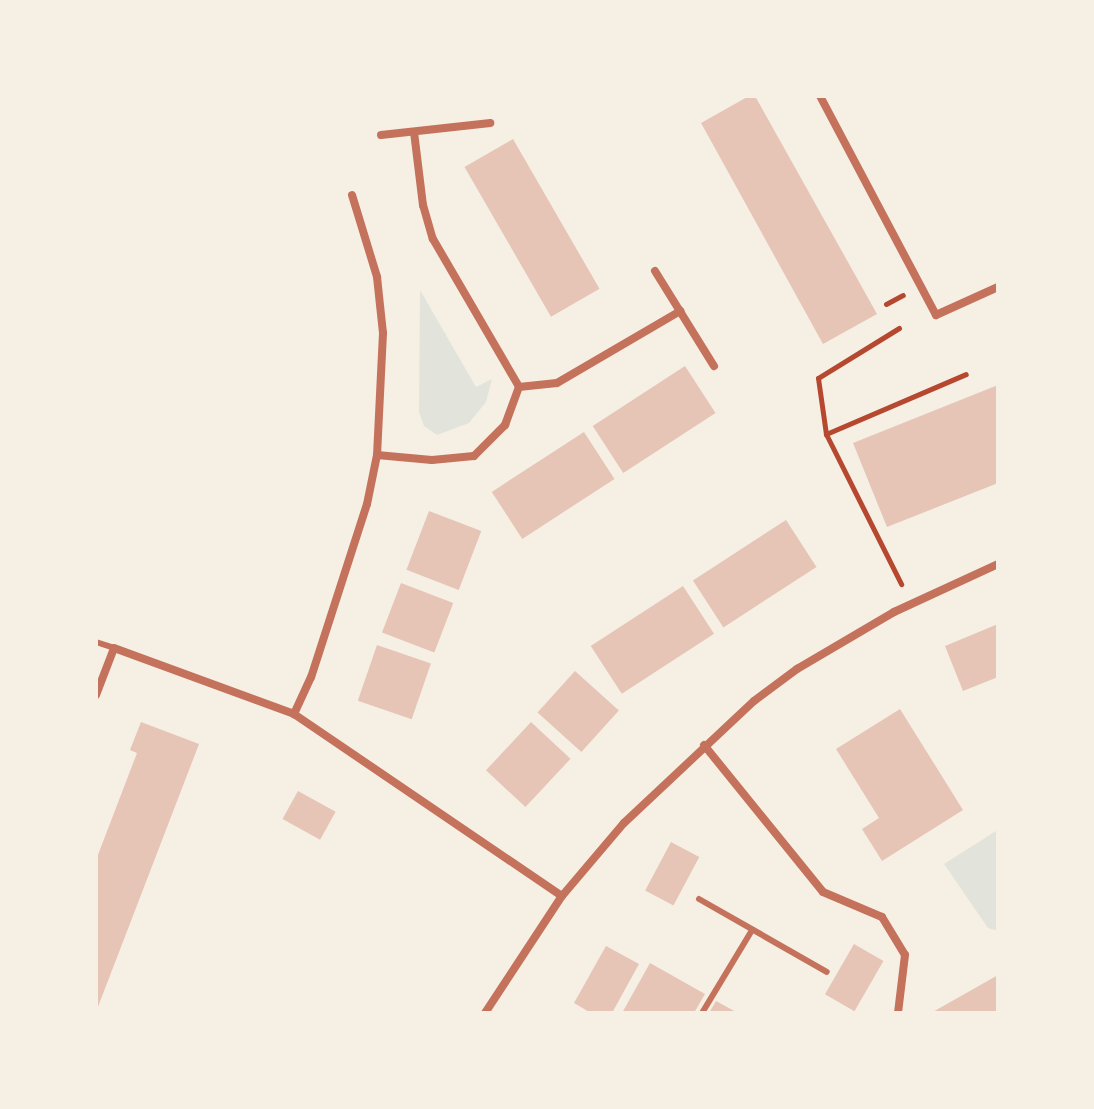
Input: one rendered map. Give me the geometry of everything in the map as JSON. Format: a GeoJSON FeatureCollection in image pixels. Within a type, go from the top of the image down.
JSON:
{"type":"FeatureCollection","features":[{"type":"Feature","properties":{"kind":"street"},"geometry":{"type":"LineString","coordinates":[[820,96],[936,315],[998,287]]}},
{"type":"Feature","properties":{"kind":"street"},"geometry":{"type":"LineString","coordinates":[[381,135],[490,123]]}},
{"type":"Feature","properties":{"kind":"street"},"geometry":{"type":"LineString","coordinates":[[414,132],[423,205],[433,239],[519,387]]}},
{"type":"Feature","properties":{"kind":"street"},"geometry":{"type":"LineString","coordinates":[[294,714],[353,547],[377,455],[383,333],[377,277],[352,195]]}},
{"type":"Feature","properties":{"kind":"street"},"geometry":{"type":"LineString","coordinates":[[655,271],[714,366]]}},
{"type":"Feature","properties":{"kind":"street"},"geometry":{"type":"LineString","coordinates":[[519,387],[557,383],[680,311]]}},
{"type":"Feature","properties":{"kind":"street"},"geometry":{"type":"LineString","coordinates":[[377,455],[432,460],[474,456],[505,425],[519,387]]}},
{"type":"Feature","properties":{"kind":"street"},"geometry":{"type":"LineString","coordinates":[[485,1013],[562,896],[624,823],[704,745],[797,669],[910,603],[998,564]]}},
{"type":"Feature","properties":{"kind":"street"},"geometry":{"type":"LineString","coordinates":[[96,695],[114,648],[294,714],[562,896]]}},
{"type":"Feature","properties":{"kind":"street"},"geometry":{"type":"LineString","coordinates":[[704,745],[823,892],[882,917],[905,955],[898,1013]]}},
{"type":"Feature","properties":{"kind":"lane"},"geometry":{"type":"LineString","coordinates":[[96,642],[114,648]]}},
{"type":"Feature","properties":{"kind":"lane"},"geometry":{"type":"LineString","coordinates":[[699,899],[827,972]]}},
{"type":"Feature","properties":{"kind":"lane"},"geometry":{"type":"LineString","coordinates":[[702,1013],[752,930]]}},
{"type":"Feature","properties":{"kind":"path"},"geometry":{"type":"LineString","coordinates":[[899,328],[818,378],[826,434],[910,603]]}},
{"type":"Feature","properties":{"kind":"path"},"geometry":{"type":"LineString","coordinates":[[826,434],[966,374]]}},
{"type":"Feature","properties":{"kind":"shaded area"},"geometry":{"type":"Polygon","coordinates":[[[420,290],[476,387],[492,379],[486,402],[469,423],[437,435],[424,426],[419,412],[420,290]]]}},
{"type":"Feature","properties":{"kind":"shaded area"},"geometry":{"type":"Polygon","coordinates":[[[996,831],[998,931],[988,928],[944,864],[996,831]]]}},
{"type":"Feature","properties":{"kind":"building"},"geometry":{"type":"Polygon","coordinates":[[[749,96],[755,96],[877,314],[823,344],[701,123],[749,96]]]}},
{"type":"Feature","properties":{"kind":"building"},"geometry":{"type":"Polygon","coordinates":[[[513,139],[600,289],[551,317],[465,167],[513,139]]]}},
{"type":"Feature","properties":{"kind":"building"},"geometry":{"type":"Polygon","coordinates":[[[685,366],[715,413],[623,473],[593,426],[685,366]]]}},
{"type":"Feature","properties":{"kind":"building"},"geometry":{"type":"Polygon","coordinates":[[[998,385],[998,483],[887,527],[853,443],[998,385]]]}},
{"type":"Feature","properties":{"kind":"building"},"geometry":{"type":"Polygon","coordinates":[[[584,432],[614,479],[522,539],[492,492],[584,432]]]}},
{"type":"Feature","properties":{"kind":"building"},"geometry":{"type":"Polygon","coordinates":[[[429,511],[481,531],[459,590],[406,570],[429,511]]]}},
{"type":"Feature","properties":{"kind":"building"},"geometry":{"type":"Polygon","coordinates":[[[786,520],[816,567],[723,627],[693,580],[786,520]]]}},
{"type":"Feature","properties":{"kind":"building"},"geometry":{"type":"Polygon","coordinates":[[[401,583],[453,603],[434,653],[382,632],[401,583]]]}},
{"type":"Feature","properties":{"kind":"building"},"geometry":{"type":"Polygon","coordinates":[[[683,586],[714,634],[622,694],[591,646],[683,586]]]}},
{"type":"Feature","properties":{"kind":"building"},"geometry":{"type":"Polygon","coordinates":[[[998,624],[998,677],[963,691],[945,646],[998,624]]]}},
{"type":"Feature","properties":{"kind":"building"},"geometry":{"type":"Polygon","coordinates":[[[377,645],[431,664],[412,719],[358,701],[377,645]]]}},
{"type":"Feature","properties":{"kind":"building"},"geometry":{"type":"Polygon","coordinates":[[[575,671],[619,710],[581,752],[538,713],[575,671]]]}},
{"type":"Feature","properties":{"kind":"building"},"geometry":{"type":"Polygon","coordinates":[[[900,709],[963,810],[882,861],[862,829],[879,818],[836,749],[900,709]]]}},
{"type":"Feature","properties":{"kind":"building"},"geometry":{"type":"Polygon","coordinates":[[[141,722],[199,744],[96,1012],[96,860],[137,753],[130,750],[141,722]]]}},
{"type":"Feature","properties":{"kind":"building"},"geometry":{"type":"Polygon","coordinates":[[[531,722],[570,759],[525,807],[486,770],[531,722]]]}},
{"type":"Feature","properties":{"kind":"building"},"geometry":{"type":"Polygon","coordinates":[[[298,791],[336,812],[320,840],[282,819],[298,791]]]}},
{"type":"Feature","properties":{"kind":"building"},"geometry":{"type":"Polygon","coordinates":[[[671,842],[699,857],[673,906],[645,891],[671,842]]]}},
{"type":"Feature","properties":{"kind":"building"},"geometry":{"type":"Polygon","coordinates":[[[854,944],[883,961],[854,1011],[825,994],[854,944]]]}},
{"type":"Feature","properties":{"kind":"building"},"geometry":{"type":"Polygon","coordinates":[[[606,946],[639,964],[612,1013],[591,1013],[574,1003],[606,946]]]}},
{"type":"Feature","properties":{"kind":"building"},"geometry":{"type":"Polygon","coordinates":[[[650,963],[705,994],[694,1013],[622,1013],[650,963]]]}},
{"type":"Feature","properties":{"kind":"building"},"geometry":{"type":"Polygon","coordinates":[[[998,975],[998,1013],[931,1013],[961,996],[998,975]]]}},
{"type":"Feature","properties":{"kind":"building"},"geometry":{"type":"Polygon","coordinates":[[[716,1001],[738,1013],[709,1013],[716,1001]]]}}]}
